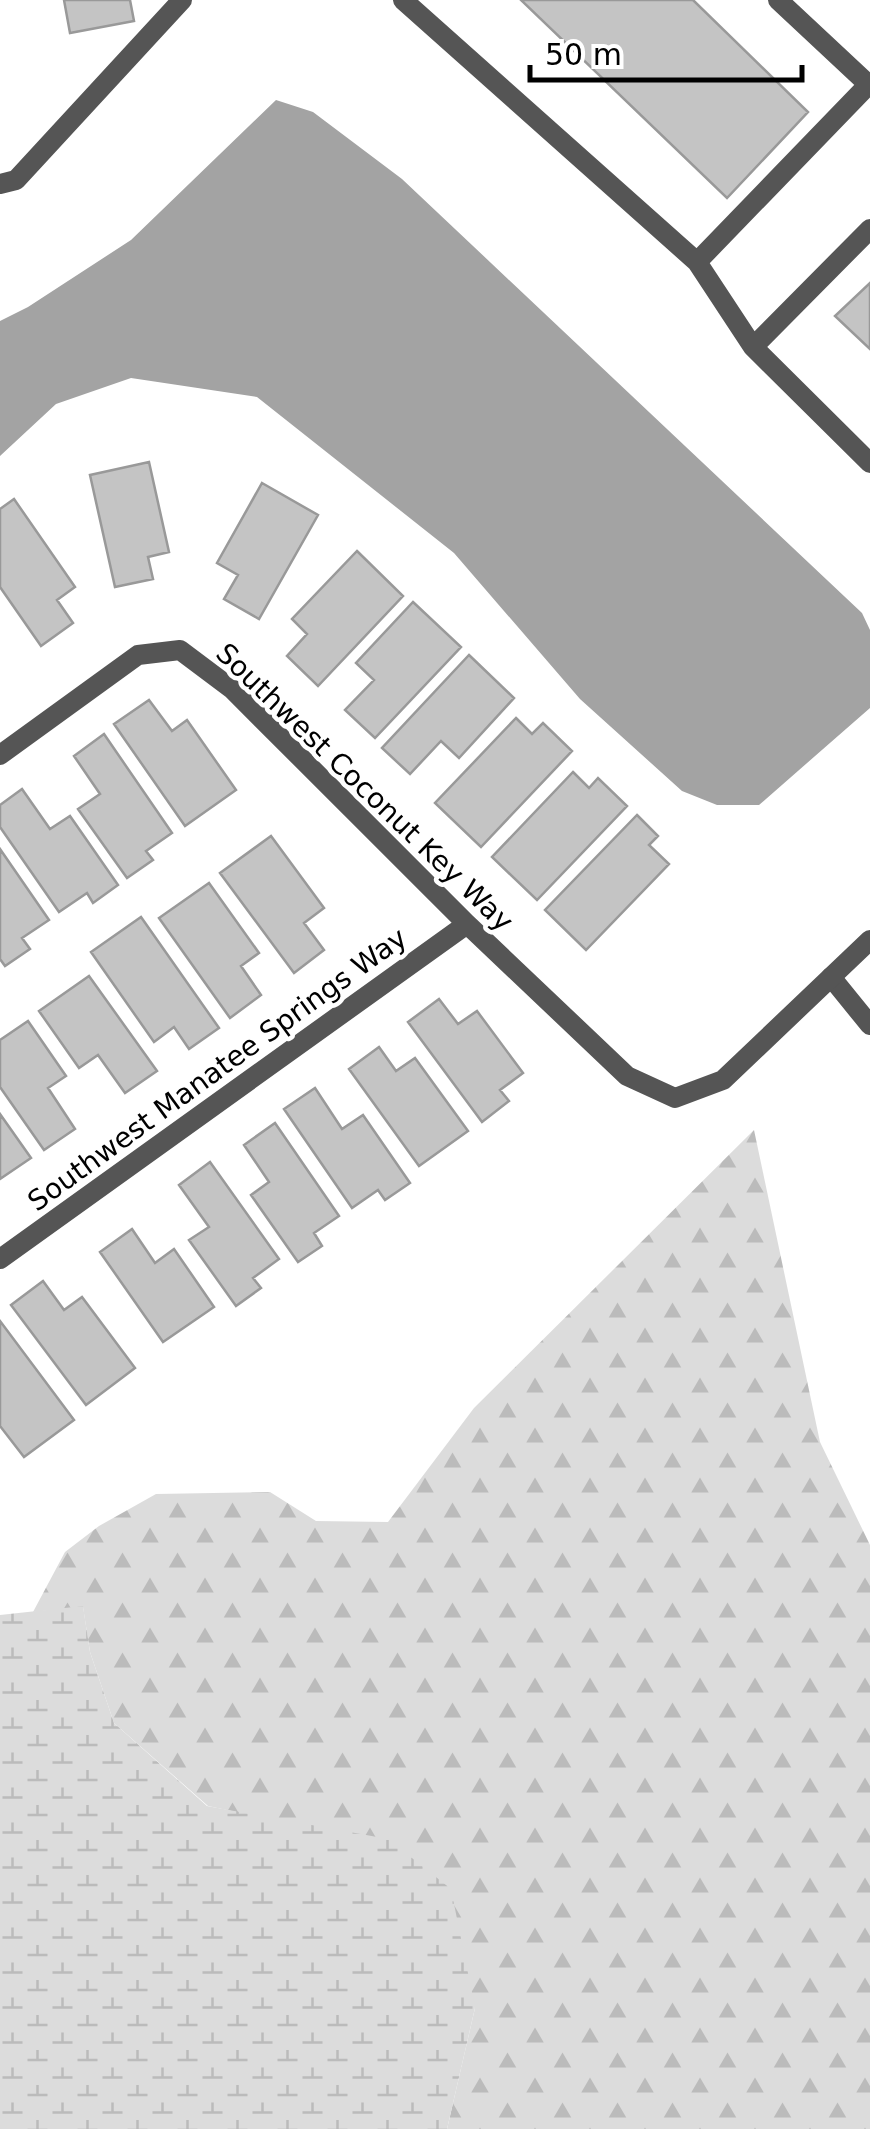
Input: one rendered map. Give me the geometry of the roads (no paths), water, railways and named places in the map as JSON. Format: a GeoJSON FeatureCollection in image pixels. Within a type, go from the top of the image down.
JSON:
{"type":"FeatureCollection","features":[{"type":"Feature","properties":{"kind":"street"},"geometry":{"type":"LineString","coordinates":[[0,184],[16,180],[182,0]]}},
{"type":"Feature","properties":{"kind":"street"},"geometry":{"type":"LineString","coordinates":[[403,0],[697,262],[753,347],[870,463]]}},
{"type":"Feature","properties":{"kind":"street"},"geometry":{"type":"LineString","coordinates":[[697,262],[869,85],[778,0]]}},
{"type":"Feature","properties":{"kind":"street"},"geometry":{"type":"LineString","coordinates":[[753,347],[870,229]]}},
{"type":"Feature","properties":{"kind":"street","name":"Southwest Coconut Key Way"},"geometry":{"type":"LineString","coordinates":[[0,755],[138,655],[180,650],[232,689],[466,924],[627,1076],[675,1098],[724,1080],[831,977]]}},
{"type":"Feature","properties":{"kind":"street","name":"Southwest Manatee Springs Way"},"geometry":{"type":"LineString","coordinates":[[0,1259],[466,924]]}},
{"type":"Feature","properties":{"kind":"street"},"geometry":{"type":"LineString","coordinates":[[870,940],[831,977],[870,1025]]}}]}
